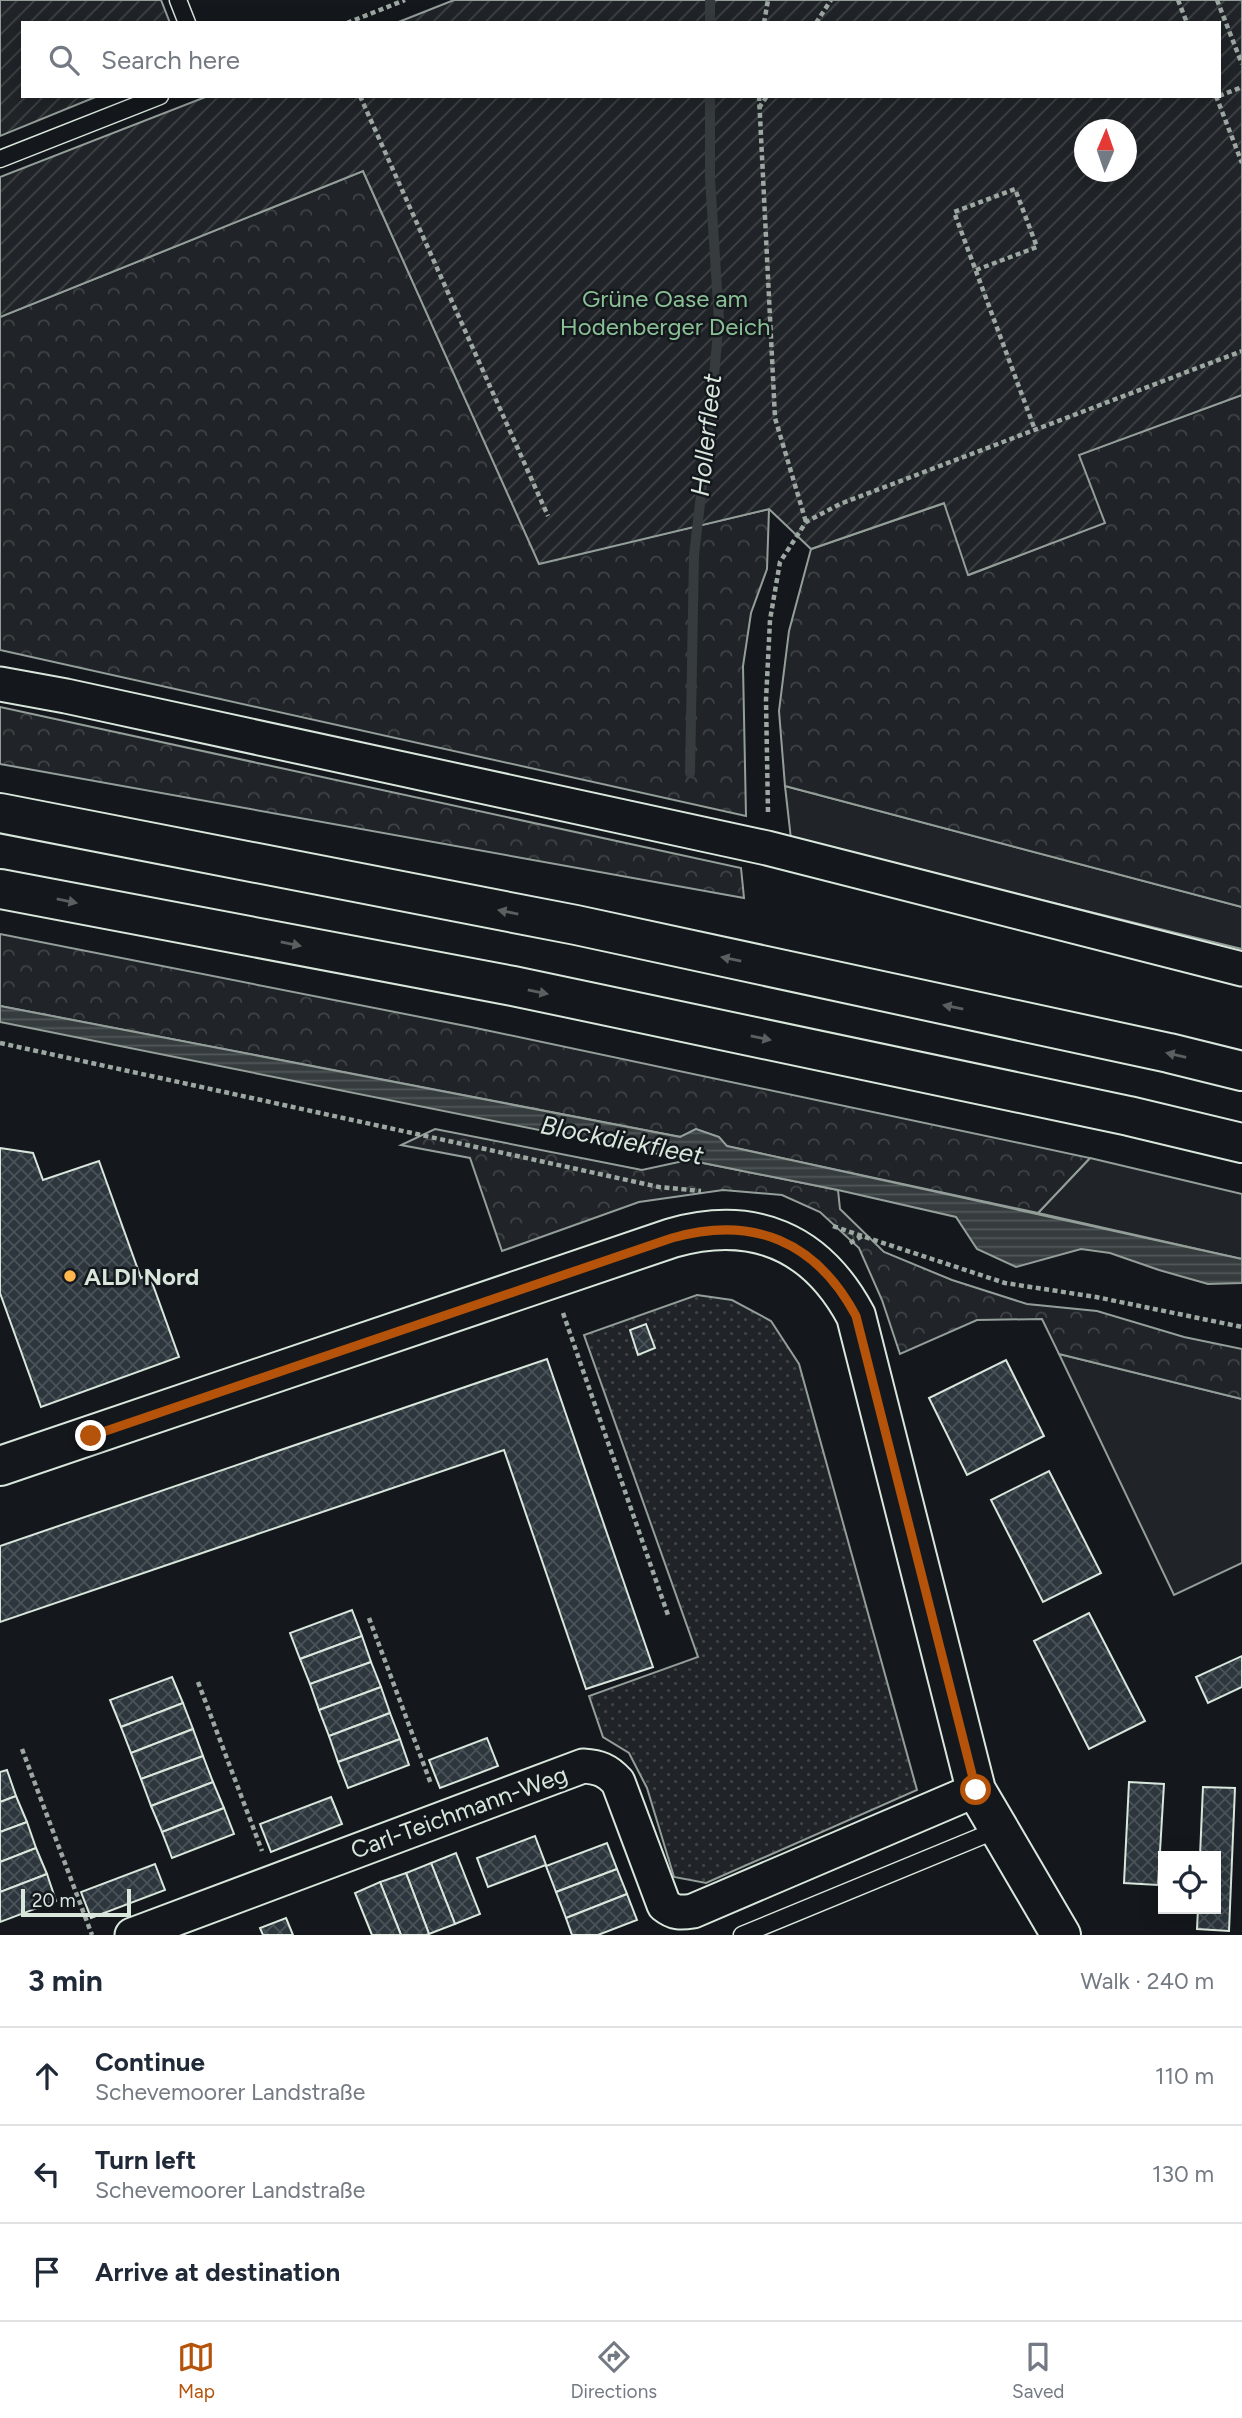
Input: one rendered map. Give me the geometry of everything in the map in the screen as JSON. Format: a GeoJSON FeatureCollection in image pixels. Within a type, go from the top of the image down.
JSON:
{"type":"FeatureCollection","features":[{"type":"Feature","properties":{"kind":"main road"},"geometry":{"type":"LineString","coordinates":[[0,813],[589,928],[1242,1071]]}},
{"type":"Feature","properties":{"kind":"main road"},"geometry":{"type":"LineString","coordinates":[[0,889],[513,986],[1115,1113],[1242,1143]]}},
{"type":"Feature","properties":{"kind":"main road"},"geometry":{"type":"LineString","coordinates":[[0,1466],[672,1238],[718,1229],[748,1230],[778,1238],[815,1262],[844,1294],[856,1316],[976,1790],[1061,1935]]}},
{"type":"Feature","properties":{"kind":"street"},"geometry":{"type":"LineString","coordinates":[[0,684],[767,848],[1242,968]]}},
{"type":"Feature","properties":{"kind":"street","name":"Carl-Teichmann-Weg"},"geometry":{"type":"LineString","coordinates":[[132,1935],[583,1766],[609,1772],[618,1782],[664,1905],[672,1912],[680,1913],[693,1911],[976,1790]]}},
{"type":"Feature","properties":{"kind":"lane"},"geometry":{"type":"LineString","coordinates":[[178,0],[186,21]]}},
{"type":"Feature","properties":{"kind":"lane"},"geometry":{"type":"LineString","coordinates":[[0,159],[155,98]]}},
{"type":"Feature","properties":{"kind":"lane"},"geometry":{"type":"LineString","coordinates":[[742,1935],[999,1829]]}},
{"type":"Feature","properties":{"kind":"path"},"geometry":{"type":"LineString","coordinates":[[352,21],[405,0]]}},
{"type":"Feature","properties":{"kind":"path"},"geometry":{"type":"LineString","coordinates":[[764,21],[768,0]]}},
{"type":"Feature","properties":{"kind":"path"},"geometry":{"type":"LineString","coordinates":[[817,21],[831,0]]}},
{"type":"Feature","properties":{"kind":"path"},"geometry":{"type":"LineString","coordinates":[[1178,0],[1186,21]]}},
{"type":"Feature","properties":{"kind":"path"},"geometry":{"type":"LineString","coordinates":[[1217,0],[1242,64]]}},
{"type":"Feature","properties":{"kind":"path"},"geometry":{"type":"LineString","coordinates":[[1221,94],[1242,86]]}},
{"type":"Feature","properties":{"kind":"path"},"geometry":{"type":"LineString","coordinates":[[361,98],[548,516]]}},
{"type":"Feature","properties":{"kind":"path"},"geometry":{"type":"LineString","coordinates":[[759,98],[775,418],[806,522]]}},
{"type":"Feature","properties":{"kind":"path"},"geometry":{"type":"LineString","coordinates":[[759,108],[766,98]]}},
{"type":"Feature","properties":{"kind":"path"},"geometry":{"type":"LineString","coordinates":[[1218,98],[1242,163]]}},
{"type":"Feature","properties":{"kind":"path"},"geometry":{"type":"LineString","coordinates":[[976,270],[1037,247],[1015,189],[954,212],[1035,430]]}},
{"type":"Feature","properties":{"kind":"path"},"geometry":{"type":"LineString","coordinates":[[767,848],[766,699],[770,620],[780,562],[806,522],[840,504],[1242,351]]}},
{"type":"Feature","properties":{"kind":"path"},"geometry":{"type":"LineString","coordinates":[[0,1043],[659,1187],[713,1193]]}},
{"type":"Feature","properties":{"kind":"path"},"geometry":{"type":"LineString","coordinates":[[824,1224],[1005,1283],[1096,1297],[1242,1327]]}},
{"type":"Feature","properties":{"kind":"path"},"geometry":{"type":"LineString","coordinates":[[815,1262],[862,1236]]}},
{"type":"Feature","properties":{"kind":"path"},"geometry":{"type":"LineString","coordinates":[[551,1279],[669,1618]]}},
{"type":"Feature","properties":{"kind":"path"},"geometry":{"type":"LineString","coordinates":[[369,1618],[444,1818]]}},
{"type":"Feature","properties":{"kind":"path"},"geometry":{"type":"LineString","coordinates":[[198,1682],[273,1882]]}},
{"type":"Feature","properties":{"kind":"path"},"geometry":{"type":"LineString","coordinates":[[22,1749],[92,1935]]}},
{"type":"Feature","properties":{"kind":"green space"},"geometry":{"type":"Polygon","coordinates":[[[0,0],[161,0],[169,21],[21,21],[21,98],[93,98],[0,136],[0,0]]]}},
{"type":"Feature","properties":{"kind":"green space","name":"Grüne Oase am Hodenberger Deich"},"geometry":{"type":"Polygon","coordinates":[[[454,0],[1242,0],[1242,395],[1079,455],[1105,523],[968,575],[944,503],[811,549],[769,509],[539,564],[363,171],[0,317],[0,177],[203,98],[1221,98],[1221,21],[401,21],[454,0]]]}},
{"type":"Feature","properties":{"kind":"green space"},"geometry":{"type":"Polygon","coordinates":[[[363,171],[539,563],[769,509],[767,569],[751,613],[743,666],[746,816],[0,650],[0,317],[363,171]]]}},
{"type":"Feature","properties":{"kind":"green space"},"geometry":{"type":"Polygon","coordinates":[[[1242,395],[1242,907],[785,786],[779,711],[789,631],[811,549],[945,503],[969,575],[1104,523],[1078,455],[1242,395]]]}},
{"type":"Feature","properties":{"kind":"green space"},"geometry":{"type":"Polygon","coordinates":[[[0,707],[741,868],[744,898],[0,764],[0,707]]]}},
{"type":"Feature","properties":{"kind":"green space"},"geometry":{"type":"Polygon","coordinates":[[[785,786],[1242,907],[1242,949],[791,839],[785,786]]]}},
{"type":"Feature","properties":{"kind":"green space"},"geometry":{"type":"Polygon","coordinates":[[[0,934],[471,1027],[1090,1158],[1038,1213],[726,1146],[719,1137],[696,1129],[681,1137],[0,1006],[0,934]]]}},
{"type":"Feature","properties":{"kind":"green space"},"geometry":{"type":"Polygon","coordinates":[[[435,1129],[642,1170],[688,1160],[838,1190],[840,1209],[884,1252],[952,1280],[1027,1304],[1097,1311],[1184,1337],[1242,1349],[1242,1399],[1059,1354],[1042,1319],[977,1320],[900,1354],[882,1300],[859,1248],[820,1212],[782,1195],[723,1190],[639,1202],[502,1251],[470,1158],[401,1145],[435,1129]]]}},
{"type":"Feature","properties":{"kind":"green space"},"geometry":{"type":"Polygon","coordinates":[[[1090,1158],[1242,1194],[1242,1259],[1038,1213],[1090,1158]]]}},
{"type":"Feature","properties":{"kind":"green space"},"geometry":{"type":"Polygon","coordinates":[[[697,1295],[732,1300],[771,1321],[799,1364],[917,1790],[706,1883],[674,1877],[647,1788],[629,1753],[603,1737],[589,1696],[698,1657],[584,1335],[697,1295]]]}},
{"type":"Feature","properties":{"kind":"green space"},"geometry":{"type":"Polygon","coordinates":[[[1059,1354],[1242,1399],[1242,1563],[1174,1595],[1059,1354]]]}},
{"type":"Feature","properties":{"kind":"water","name":"Blockdiekfleet"},"geometry":{"type":"Polygon","coordinates":[[[0,1006],[680,1137],[696,1129],[719,1137],[727,1146],[1242,1259],[1242,1283],[1208,1284],[1110,1253],[1081,1249],[1016,1267],[977,1249],[956,1217],[838,1190],[0,1022],[0,1006]]]}},
{"type":"Feature","properties":{"kind":"building","name":"ALDI Nord"},"geometry":{"type":"Polygon","coordinates":[[[0,1148],[33,1153],[43,1180],[99,1161],[141,1278],[149,1274],[179,1357],[41,1407],[0,1293],[0,1148]]]}},
{"type":"Feature","properties":{"kind":"building"},"geometry":{"type":"Polygon","coordinates":[[[646,1324],[655,1348],[638,1355],[630,1330],[646,1324]]]}},
{"type":"Feature","properties":{"kind":"building"},"geometry":{"type":"Polygon","coordinates":[[[547,1359],[653,1667],[586,1689],[504,1450],[0,1622],[0,1546],[547,1359]]]}},
{"type":"Feature","properties":{"kind":"building"},"geometry":{"type":"Polygon","coordinates":[[[1006,1360],[1044,1436],[967,1475],[929,1398],[1006,1360]]]}},
{"type":"Feature","properties":{"kind":"building"},"geometry":{"type":"Polygon","coordinates":[[[1049,1471],[1101,1573],[1043,1602],[991,1500],[1049,1471]]]}},
{"type":"Feature","properties":{"kind":"building"},"geometry":{"type":"Polygon","coordinates":[[[352,1610],[362,1636],[300,1659],[290,1633],[352,1610]]]}},
{"type":"Feature","properties":{"kind":"building"},"geometry":{"type":"Polygon","coordinates":[[[1089,1613],[1145,1721],[1089,1749],[1034,1641],[1089,1613]]]}},
{"type":"Feature","properties":{"kind":"building"},"geometry":{"type":"Polygon","coordinates":[[[362,1636],[371,1662],[310,1684],[300,1659],[362,1636]]]}},
{"type":"Feature","properties":{"kind":"building"},"geometry":{"type":"Polygon","coordinates":[[[1242,1656],[1242,1687],[1208,1703],[1196,1677],[1242,1656]]]}},
{"type":"Feature","properties":{"kind":"building"},"geometry":{"type":"Polygon","coordinates":[[[371,1662],[381,1687],[319,1710],[310,1684],[371,1662]]]}},
{"type":"Feature","properties":{"kind":"building"},"geometry":{"type":"Polygon","coordinates":[[[172,1677],[183,1703],[121,1727],[110,1700],[172,1677]]]}},
{"type":"Feature","properties":{"kind":"building"},"geometry":{"type":"Polygon","coordinates":[[[381,1687],[390,1713],[329,1736],[319,1710],[381,1687]]]}},
{"type":"Feature","properties":{"kind":"building"},"geometry":{"type":"Polygon","coordinates":[[[183,1703],[193,1729],[131,1753],[121,1727],[183,1703]]]}},
{"type":"Feature","properties":{"kind":"building"},"geometry":{"type":"Polygon","coordinates":[[[390,1713],[400,1739],[338,1762],[329,1736],[390,1713]]]}},
{"type":"Feature","properties":{"kind":"building"},"geometry":{"type":"Polygon","coordinates":[[[193,1729],[203,1756],[141,1779],[131,1753],[193,1729]]]}},
{"type":"Feature","properties":{"kind":"building"},"geometry":{"type":"Polygon","coordinates":[[[487,1738],[498,1766],[440,1788],[429,1760],[487,1738]]]}},
{"type":"Feature","properties":{"kind":"building"},"geometry":{"type":"Polygon","coordinates":[[[400,1739],[409,1765],[348,1788],[338,1762],[400,1739]]]}},
{"type":"Feature","properties":{"kind":"building"},"geometry":{"type":"Polygon","coordinates":[[[203,1756],[213,1782],[151,1806],[141,1779],[203,1756]]]}},
{"type":"Feature","properties":{"kind":"building"},"geometry":{"type":"Polygon","coordinates":[[[7,1770],[16,1796],[0,1802],[0,1772],[7,1770]]]}},
{"type":"Feature","properties":{"kind":"building"},"geometry":{"type":"Polygon","coordinates":[[[213,1782],[224,1808],[162,1832],[151,1806],[213,1782]]]}},
{"type":"Feature","properties":{"kind":"building"},"geometry":{"type":"Polygon","coordinates":[[[1129,1782],[1164,1784],[1158,1885],[1124,1883],[1129,1782]]]}},
{"type":"Feature","properties":{"kind":"building"},"geometry":{"type":"Polygon","coordinates":[[[1203,1787],[1235,1788],[1229,1931],[1197,1929],[1198,1914],[1221,1914],[1221,1851],[1200,1851],[1203,1787]]]}},
{"type":"Feature","properties":{"kind":"building"},"geometry":{"type":"Polygon","coordinates":[[[16,1796],[27,1822],[0,1832],[0,1802],[16,1796]]]}},
{"type":"Feature","properties":{"kind":"building"},"geometry":{"type":"Polygon","coordinates":[[[331,1797],[342,1824],[271,1852],[260,1824],[331,1797]]]}},
{"type":"Feature","properties":{"kind":"building"},"geometry":{"type":"Polygon","coordinates":[[[224,1808],[234,1834],[172,1858],[162,1832],[224,1808]]]}},
{"type":"Feature","properties":{"kind":"building"},"geometry":{"type":"Polygon","coordinates":[[[27,1822],[36,1848],[0,1862],[0,1832],[27,1822]]]}},
{"type":"Feature","properties":{"kind":"building"},"geometry":{"type":"Polygon","coordinates":[[[535,1836],[546,1865],[488,1887],[477,1858],[535,1836]]]}},
{"type":"Feature","properties":{"kind":"building"},"geometry":{"type":"Polygon","coordinates":[[[607,1843],[617,1869],[556,1892],[546,1866],[607,1843]]]}},
{"type":"Feature","properties":{"kind":"building"},"geometry":{"type":"Polygon","coordinates":[[[36,1848],[47,1874],[0,1892],[0,1862],[36,1848]]]}},
{"type":"Feature","properties":{"kind":"building"},"geometry":{"type":"Polygon","coordinates":[[[456,1853],[480,1914],[455,1924],[431,1863],[456,1853]]]}},
{"type":"Feature","properties":{"kind":"building"},"geometry":{"type":"Polygon","coordinates":[[[431,1863],[455,1924],[429,1934],[406,1873],[431,1863]]]}},
{"type":"Feature","properties":{"kind":"building"},"geometry":{"type":"Polygon","coordinates":[[[155,1864],[165,1890],[91,1918],[81,1892],[155,1864]]]}},
{"type":"Feature","properties":{"kind":"building"},"geometry":{"type":"Polygon","coordinates":[[[617,1869],[627,1894],[566,1918],[556,1892],[617,1869]]]}},
{"type":"Feature","properties":{"kind":"building"},"geometry":{"type":"Polygon","coordinates":[[[406,1873],[429,1934],[401,1935],[380,1882],[406,1873]]]}},
{"type":"Feature","properties":{"kind":"building"},"geometry":{"type":"Polygon","coordinates":[[[47,1874],[56,1901],[0,1922],[0,1892],[47,1874]]]}},
{"type":"Feature","properties":{"kind":"building"},"geometry":{"type":"Polygon","coordinates":[[[380,1882],[401,1935],[372,1935],[355,1893],[380,1882]]]}},
{"type":"Feature","properties":{"kind":"building"},"geometry":{"type":"Polygon","coordinates":[[[627,1894],[637,1920],[598,1935],[572,1935],[566,1918],[627,1894]]]}},
{"type":"Feature","properties":{"kind":"building"},"geometry":{"type":"Polygon","coordinates":[[[286,1918],[293,1935],[263,1935],[260,1928],[286,1918]]]}},
{"type":"Feature","properties":{"kind":"waterway","name":"Hollerfleet"},"geometry":{"type":"LineString","coordinates":[[710,0],[710,21]]}},
{"type":"Feature","properties":{"kind":"waterway","name":"Hollerfleet"},"geometry":{"type":"LineString","coordinates":[[690,773],[694,555],[719,320],[710,178],[710,98]]}},
{"type":"Feature","properties":{"kind":"place","name":"ALDI Nord"},"geometry":{"type":"Point","coordinates":[70,1276]}},
{"type":"Feature","properties":{"kind":"route"},"geometry":{"type":"LineString","coordinates":[[91,1436],[672,1238],[718,1229],[748,1230],[778,1238],[815,1262],[828,1274],[844,1294],[856,1316],[976,1790]]}}]}
